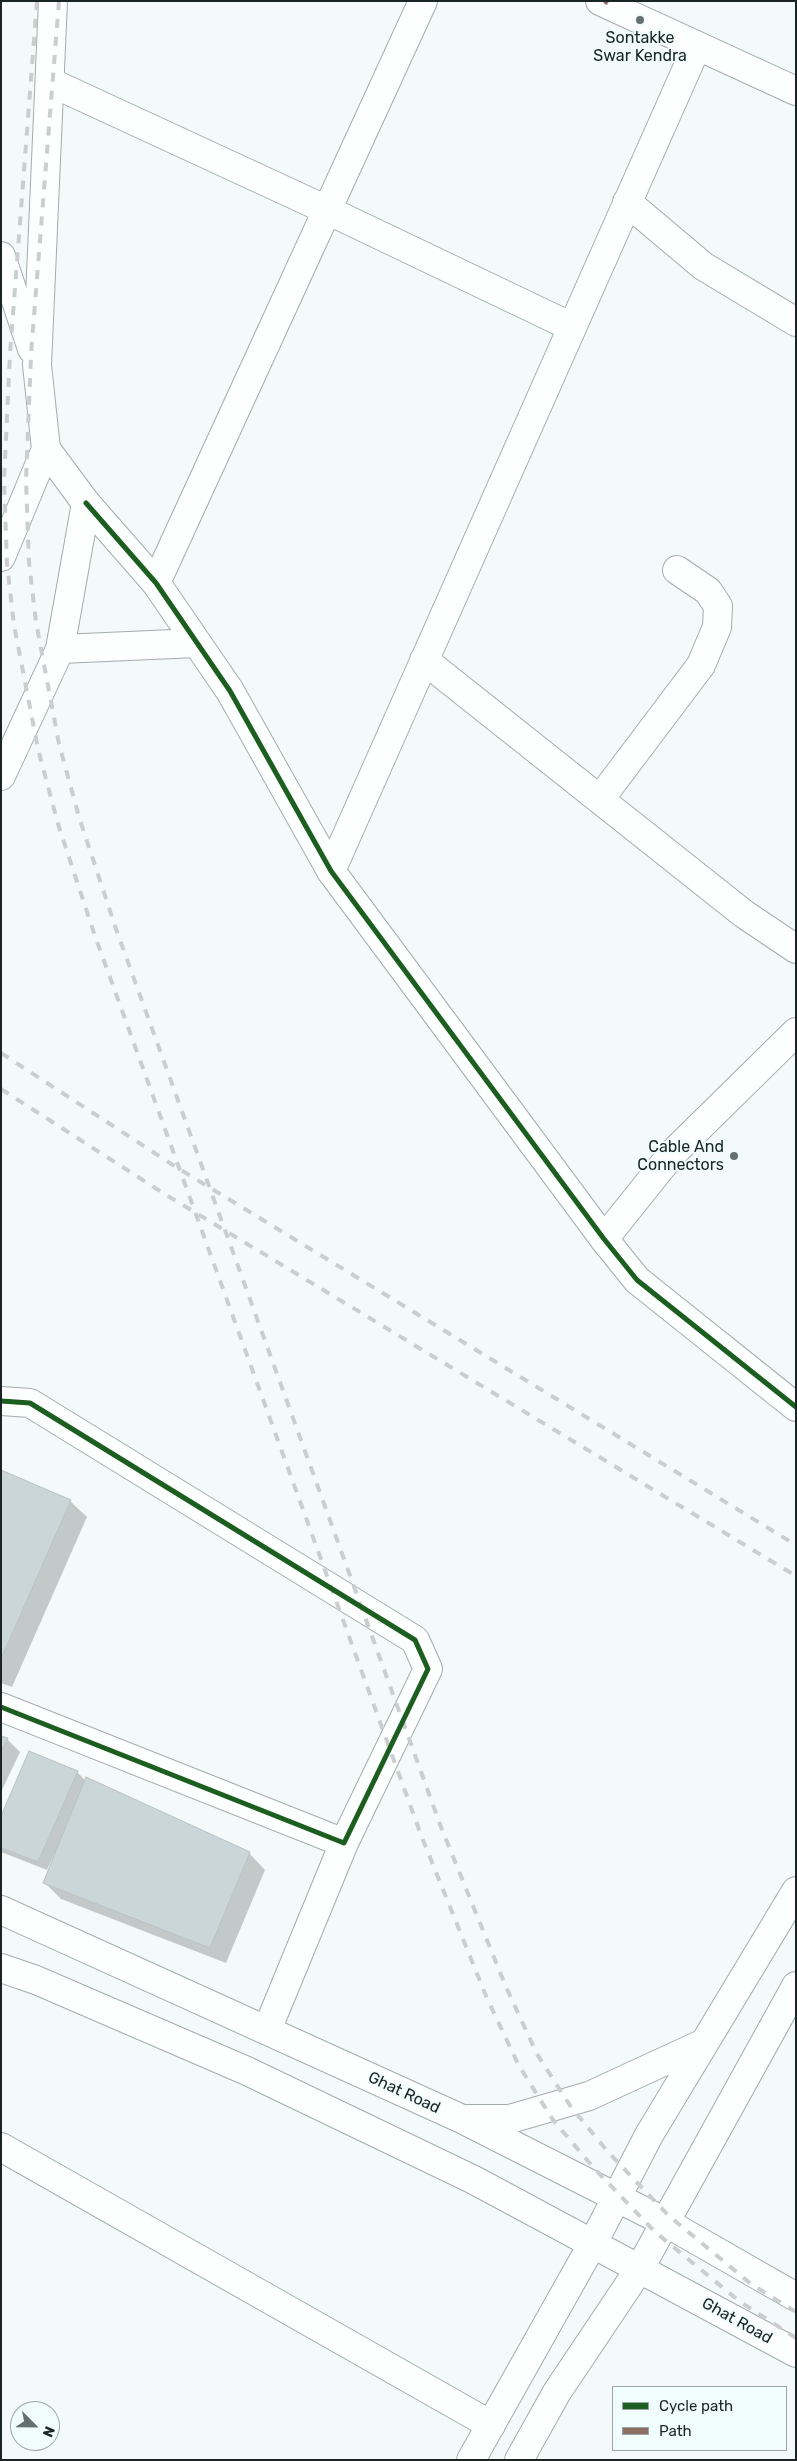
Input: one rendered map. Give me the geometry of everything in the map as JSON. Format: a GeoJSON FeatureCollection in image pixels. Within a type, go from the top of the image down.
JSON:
{"type":"FeatureCollection","features":[{"type":"Feature","properties":{"kind":"street"},"geometry":{"type":"LineString","coordinates":[[1,557],[46,449],[37,365],[53,1]]}},
{"type":"Feature","properties":{"kind":"street"},"geometry":{"type":"LineString","coordinates":[[156,583],[423,1]]}},
{"type":"Feature","properties":{"kind":"street"},"geometry":{"type":"LineString","coordinates":[[604,2],[796,91]]}},
{"type":"Feature","properties":{"kind":"street"},"geometry":{"type":"LineString","coordinates":[[331,871],[697,46]]}},
{"type":"Feature","properties":{"kind":"street"},"geometry":{"type":"LineString","coordinates":[[50,82],[327,210],[572,327]]}},
{"type":"Feature","properties":{"kind":"street"},"geometry":{"type":"LineString","coordinates":[[627,202],[703,266],[796,322]]}},
{"type":"Feature","properties":{"kind":"street"},"geometry":{"type":"LineString","coordinates":[[1,256],[37,365]]}},
{"type":"Feature","properties":{"kind":"street"},"geometry":{"type":"LineString","coordinates":[[46,449],[86,503],[156,583],[230,690],[331,871],[604,1239],[637,1280],[796,1407]]}},
{"type":"Feature","properties":{"kind":"street"},"geometry":{"type":"LineString","coordinates":[[1,776],[60,649],[86,503]]}},
{"type":"Feature","properties":{"kind":"street"},"geometry":{"type":"LineString","coordinates":[[600,798],[702,665],[717,627],[718,606],[708,591],[677,570]]}},
{"type":"Feature","properties":{"kind":"street"},"geometry":{"type":"LineString","coordinates":[[60,649],[197,643]]}},
{"type":"Feature","properties":{"kind":"street"},"geometry":{"type":"LineString","coordinates":[[424,660],[744,914],[796,949]]}},
{"type":"Feature","properties":{"kind":"street"},"geometry":{"type":"LineString","coordinates":[[604,1239],[672,1154],[796,1032]]}},
{"type":"Feature","properties":{"kind":"street"},"geometry":{"type":"LineString","coordinates":[[1,1401],[30,1403],[415,1640],[428,1669],[344,1843],[267,2030]]}},
{"type":"Feature","properties":{"kind":"street"},"geometry":{"type":"LineString","coordinates":[[1,1707],[344,1843]]}},
{"type":"Feature","properties":{"kind":"street"},"geometry":{"type":"LineString","coordinates":[[471,2460],[593,2244],[649,2134],[796,1891]]}},
{"type":"Feature","properties":{"kind":"street","name":"Ghat Road"},"geometry":{"type":"LineString","coordinates":[[1,1910],[462,2119],[665,2222],[796,2297]]}},
{"type":"Feature","properties":{"kind":"street","name":"Ghat Road"},"geometry":{"type":"LineString","coordinates":[[1,1968],[36,1980],[248,2071],[474,2180],[796,2353]]}},
{"type":"Feature","properties":{"kind":"street"},"geometry":{"type":"LineString","coordinates":[[519,2460],[557,2392],[640,2268],[796,1986]]}},
{"type":"Feature","properties":{"kind":"street"},"geometry":{"type":"LineString","coordinates":[[462,2119],[510,2120],[589,2096],[704,2042]]}},
{"type":"Feature","properties":{"kind":"street"},"geometry":{"type":"LineString","coordinates":[[1,2147],[490,2425]]}},
{"type":"Feature","properties":{"kind":"building"},"geometry":{"type":"Polygon","coordinates":[[[1,1470],[71,1500],[1,1659],[1,1470]]]}},
{"type":"Feature","properties":{"kind":"building"},"geometry":{"type":"Polygon","coordinates":[[[1,1736],[8,1738],[1,1751],[1,1736]]]}},
{"type":"Feature","properties":{"kind":"building"},"geometry":{"type":"Polygon","coordinates":[[[29,1751],[78,1771],[38,1862],[1,1848],[1,1816],[29,1751]]]}},
{"type":"Feature","properties":{"kind":"building"},"geometry":{"type":"Polygon","coordinates":[[[86,1777],[250,1852],[210,1948],[43,1883],[86,1777]]]}},
{"type":"Feature","properties":{"kind":"railway"},"geometry":{"type":"LineString","coordinates":[[37,1],[10,353],[4,481],[7,564],[14,625],[38,749],[58,824],[95,936],[421,1835],[486,1996],[518,2064],[553,2120],[593,2167],[654,2231],[739,2301],[796,2338]]}},
{"type":"Feature","properties":{"kind":"railway"},"geometry":{"type":"LineString","coordinates":[[59,1],[31,354],[26,481],[29,562],[36,622],[59,744],[79,817],[116,929],[441,1827],[506,1987],[537,2054],[571,2107],[608,2152],[669,2216],[751,2284],[796,2312]]}},
{"type":"Feature","properties":{"kind":"railway"},"geometry":{"type":"LineString","coordinates":[[1,1053],[176,1167],[796,1545]]}},
{"type":"Feature","properties":{"kind":"railway"},"geometry":{"type":"LineString","coordinates":[[1,1089],[163,1193],[796,1576]]}},
{"type":"Feature","properties":{"kind":"cycle path"},"geometry":{"type":"LineString","coordinates":[[86,503],[156,583],[230,691],[331,871],[604,1239],[637,1280],[796,1407]]}},
{"type":"Feature","properties":{"kind":"cycle path"},"geometry":{"type":"LineString","coordinates":[[1,1401],[30,1403],[415,1640],[428,1669],[344,1843],[1,1707]]}},
{"type":"Feature","properties":{"kind":"place","name":"Sontakke Swar Kendra"},"geometry":{"type":"Point","coordinates":[640,20]}},
{"type":"Feature","properties":{"kind":"place","name":"Cable And Connectors"},"geometry":{"type":"Point","coordinates":[734,1156]}}]}
